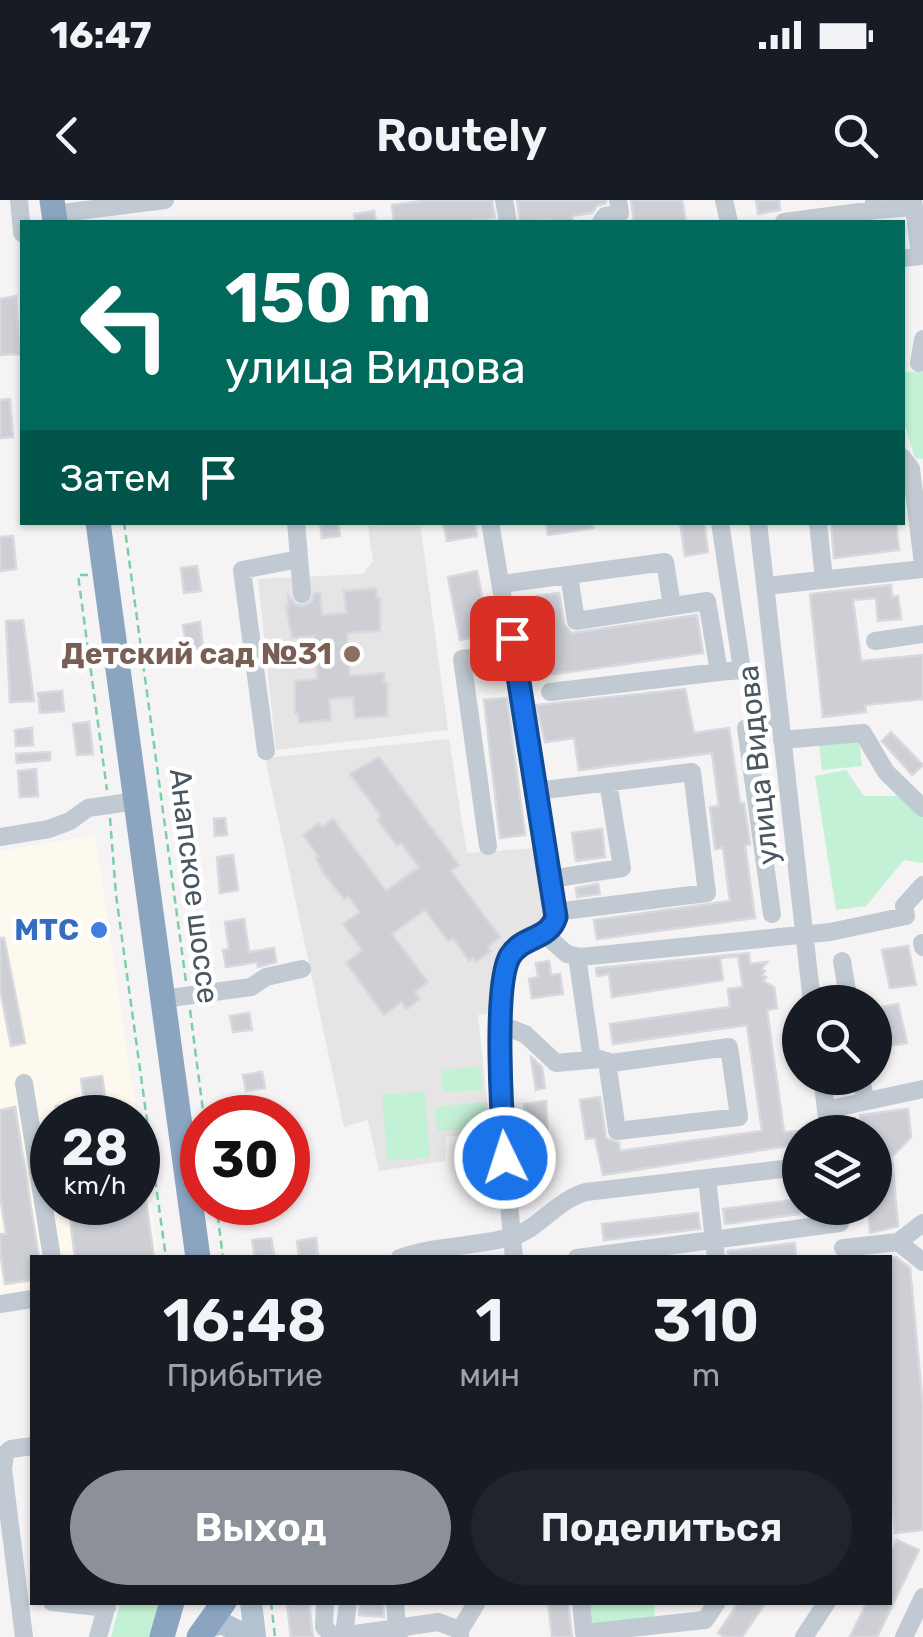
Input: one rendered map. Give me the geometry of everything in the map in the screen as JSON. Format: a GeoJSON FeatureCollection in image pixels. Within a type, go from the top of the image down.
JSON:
{"type":"FeatureCollection","features":[{"type":"Feature","properties":{"kind":"highway","name":"Анапское шоссе"},"geometry":{"type":"LineString","coordinates":[[98,525],[136,800],[176,997]]}},
{"type":"Feature","properties":{"kind":"highway","name":"Анапское шоссе"},"geometry":{"type":"LineString","coordinates":[[114,525],[176,997]]}},
{"type":"Feature","properties":{"kind":"highway"},"geometry":{"type":"LineString","coordinates":[[176,997],[201,1255]]}},
{"type":"Feature","properties":{"kind":"highway"},"geometry":{"type":"LineString","coordinates":[[162,1637],[171,1605]]}},
{"type":"Feature","properties":{"kind":"highway"},"geometry":{"type":"LineString","coordinates":[[202,1633],[222,1605]]}},
{"type":"Feature","properties":{"kind":"main road"},"geometry":{"type":"LineString","coordinates":[[172,1637],[182,1605]]}},
{"type":"Feature","properties":{"kind":"main road"},"geometry":{"type":"LineString","coordinates":[[202,1633],[222,1623],[252,1637],[251,1605]]}},
{"type":"Feature","properties":{"kind":"street"},"geometry":{"type":"LineString","coordinates":[[62,212],[165,200]]}},
{"type":"Feature","properties":{"kind":"street"},"geometry":{"type":"LineString","coordinates":[[602,220],[620,212],[618,200]]}},
{"type":"Feature","properties":{"kind":"street"},"geometry":{"type":"LineString","coordinates":[[796,220],[874,205],[913,204],[920,256],[905,258]]}},
{"type":"Feature","properties":{"kind":"street"},"geometry":{"type":"LineString","coordinates":[[915,363],[923,339]]}},
{"type":"Feature","properties":{"kind":"street"},"geometry":{"type":"LineString","coordinates":[[766,586],[922,570],[912,469],[905,461]]}},
{"type":"Feature","properties":{"kind":"street"},"geometry":{"type":"LineString","coordinates":[[296,525],[302,594]]}},
{"type":"Feature","properties":{"kind":"street"},"geometry":{"type":"LineString","coordinates":[[491,525],[555,912],[554,924],[544,934],[520,944],[508,958],[501,992],[502,1120],[514,1255]]}},
{"type":"Feature","properties":{"kind":"street"},"geometry":{"type":"LineString","coordinates":[[550,692],[742,670],[720,525]]}},
{"type":"Feature","properties":{"kind":"street","name":"улица Видова"},"geometry":{"type":"LineString","coordinates":[[758,525],[810,985]]}},
{"type":"Feature","properties":{"kind":"street"},"geometry":{"type":"LineString","coordinates":[[818,525],[824,580]]}},
{"type":"Feature","properties":{"kind":"street"},"geometry":{"type":"LineString","coordinates":[[266,751],[242,570],[300,559]]}},
{"type":"Feature","properties":{"kind":"street"},"geometry":{"type":"LineString","coordinates":[[502,584],[665,562],[672,606]]}},
{"type":"Feature","properties":{"kind":"street"},"geometry":{"type":"LineString","coordinates":[[569,575],[576,621],[707,601],[719,672]]}},
{"type":"Feature","properties":{"kind":"street"},"geometry":{"type":"LineString","coordinates":[[875,641],[923,634]]}},
{"type":"Feature","properties":{"kind":"street"},"geometry":{"type":"LineString","coordinates":[[488,846],[462,659],[498,660],[519,682]]}},
{"type":"Feature","properties":{"kind":"street"},"geometry":{"type":"LineString","coordinates":[[772,914],[746,728],[864,733],[886,772],[923,808]]}},
{"type":"Feature","properties":{"kind":"street"},"geometry":{"type":"LineString","coordinates":[[536,792],[692,772],[707,893],[555,912]]}},
{"type":"Feature","properties":{"kind":"street"},"geometry":{"type":"LineString","coordinates":[[550,880],[622,868],[608,782]]}},
{"type":"Feature","properties":{"kind":"street"},"geometry":{"type":"LineString","coordinates":[[0,837],[48,829],[88,808],[136,800]]}},
{"type":"Feature","properties":{"kind":"street"},"geometry":{"type":"LineString","coordinates":[[915,915],[904,906],[923,885]]}},
{"type":"Feature","properties":{"kind":"street"},"geometry":{"type":"LineString","coordinates":[[544,934],[568,954],[577,956],[830,932],[915,915]]}},
{"type":"Feature","properties":{"kind":"street"},"geometry":{"type":"LineString","coordinates":[[501,1026],[525,1034],[556,1063],[599,1061],[728,1047],[740,1117],[617,1131],[599,1061],[577,956]]}},
{"type":"Feature","properties":{"kind":"street"},"geometry":{"type":"LineString","coordinates":[[842,961],[846,985]]}},
{"type":"Feature","properties":{"kind":"street"},"geometry":{"type":"LineString","coordinates":[[176,997],[251,988],[266,976],[302,969]]}},
{"type":"Feature","properties":{"kind":"street"},"geometry":{"type":"LineString","coordinates":[[24,1084],[52,1255]]}},
{"type":"Feature","properties":{"kind":"street"},"geometry":{"type":"LineString","coordinates":[[826,1110],[923,1089]]}},
{"type":"Feature","properties":{"kind":"street"},"geometry":{"type":"LineString","coordinates":[[824,1095],[827,1115]]}},
{"type":"Feature","properties":{"kind":"street"},"geometry":{"type":"LineString","coordinates":[[864,1095],[865,1100]]}},
{"type":"Feature","properties":{"kind":"street"},"geometry":{"type":"LineString","coordinates":[[431,1255],[462,1252],[526,1231],[573,1195],[782,1169]]}},
{"type":"Feature","properties":{"kind":"street"},"geometry":{"type":"LineString","coordinates":[[707,1178],[715,1249]]}},
{"type":"Feature","properties":{"kind":"street"},"geometry":{"type":"LineString","coordinates":[[840,1225],[843,1253],[898,1242],[923,1224]]}},
{"type":"Feature","properties":{"kind":"street"},"geometry":{"type":"LineString","coordinates":[[623,1255],[715,1249],[803,1225]]}},
{"type":"Feature","properties":{"kind":"street"},"geometry":{"type":"LineString","coordinates":[[898,1242],[923,1262]]}},
{"type":"Feature","properties":{"kind":"street"},"geometry":{"type":"LineString","coordinates":[[0,1304],[30,1299]]}},
{"type":"Feature","properties":{"kind":"street"},"geometry":{"type":"LineString","coordinates":[[24,1637],[8,1570],[4,1469],[5,1454],[11,1449],[30,1446]]}},
{"type":"Feature","properties":{"kind":"street"},"geometry":{"type":"LineString","coordinates":[[913,1628],[923,1598]]}},
{"type":"Feature","properties":{"kind":"street"},"geometry":{"type":"LineString","coordinates":[[98,1637],[108,1605]]}},
{"type":"Feature","properties":{"kind":"street"},"geometry":{"type":"LineString","coordinates":[[325,1605],[324,1627],[338,1636],[398,1633],[438,1622],[460,1634],[475,1605]]}},
{"type":"Feature","properties":{"kind":"street"},"geometry":{"type":"LineString","coordinates":[[338,1636],[347,1605]]}},
{"type":"Feature","properties":{"kind":"street"},"geometry":{"type":"LineString","coordinates":[[395,1605],[398,1633]]}},
{"type":"Feature","properties":{"kind":"street"},"geometry":{"type":"LineString","coordinates":[[580,1605],[584,1632],[705,1620],[715,1605]]}},
{"type":"Feature","properties":{"kind":"street"},"geometry":{"type":"LineString","coordinates":[[804,1637],[825,1605]]}},
{"type":"Feature","properties":{"kind":"path"},"geometry":{"type":"LineString","coordinates":[[124,525],[176,997],[199,1095]]}},
{"type":"Feature","properties":{"kind":"path"},"geometry":{"type":"LineString","coordinates":[[90,575],[78,576],[109,804],[116,895],[166,1255]]}},
{"type":"Feature","properties":{"kind":"path"},"geometry":{"type":"LineString","coordinates":[[219,1225],[224,1255]]}},
{"type":"Feature","properties":{"kind":"path"},"geometry":{"type":"LineString","coordinates":[[271,1605],[275,1637]]}},
{"type":"Feature","properties":{"kind":"shaded area","name":"Детский сад №31"},"geometry":{"type":"Polygon","coordinates":[[[420,525],[448,730],[276,750],[258,579],[363,574],[373,561],[368,526],[420,525]]]}},
{"type":"Feature","properties":{"kind":"shaded area"},"geometry":{"type":"Polygon","coordinates":[[[449,739],[467,853],[537,848],[543,917],[505,953],[493,1013],[478,1015],[490,1131],[446,1137],[445,1161],[379,1171],[368,1120],[344,1127],[265,758],[449,739]]]}},
{"type":"Feature","properties":{"kind":"shaded area"},"geometry":{"type":"Polygon","coordinates":[[[95,835],[134,1095],[30,1095],[30,1225],[153,1225],[158,1255],[30,1255],[30,1291],[0,1294],[0,851],[95,835]]]}},
{"type":"Feature","properties":{"kind":"green space"},"geometry":{"type":"Polygon","coordinates":[[[905,372],[923,372],[923,459],[915,458],[905,426],[905,372]]]}},
{"type":"Feature","properties":{"kind":"green space"},"geometry":{"type":"Polygon","coordinates":[[[859,739],[862,766],[822,770],[819,744],[859,739]]]}},
{"type":"Feature","properties":{"kind":"green space"},"geometry":{"type":"Polygon","coordinates":[[[846,770],[864,796],[902,796],[923,814],[923,863],[904,860],[866,906],[836,910],[815,776],[846,770]]]}},
{"type":"Feature","properties":{"kind":"green space"},"geometry":{"type":"Polygon","coordinates":[[[481,1067],[482,1090],[442,1092],[441,1070],[481,1067]]]}},
{"type":"Feature","properties":{"kind":"green space"},"geometry":{"type":"Polygon","coordinates":[[[425,1092],[430,1158],[387,1161],[382,1094],[425,1092]]]}},
{"type":"Feature","properties":{"kind":"green space"},"geometry":{"type":"Polygon","coordinates":[[[484,1102],[486,1127],[437,1131],[435,1107],[484,1102]]]}},
{"type":"Feature","properties":{"kind":"green space"},"geometry":{"type":"Polygon","coordinates":[[[119,1605],[163,1605],[155,1637],[111,1637],[119,1605]]]}},
{"type":"Feature","properties":{"kind":"green space"},"geometry":{"type":"Polygon","coordinates":[[[583,1605],[654,1605],[655,1620],[587,1628],[583,1605]]]}},
{"type":"Feature","properties":{"kind":"building"},"geometry":{"type":"Polygon","coordinates":[[[429,200],[492,200],[495,218],[394,220],[392,205],[429,200]]]}},
{"type":"Feature","properties":{"kind":"building"},"geometry":{"type":"Polygon","coordinates":[[[517,200],[606,200],[592,213],[572,216],[573,220],[520,220],[517,200]]]}},
{"type":"Feature","properties":{"kind":"building"},"geometry":{"type":"Polygon","coordinates":[[[631,200],[682,200],[686,220],[634,220],[631,200]]]}},
{"type":"Feature","properties":{"kind":"building"},"geometry":{"type":"Polygon","coordinates":[[[756,200],[779,200],[780,210],[758,214],[756,200]]]}},
{"type":"Feature","properties":{"kind":"building"},"geometry":{"type":"Polygon","coordinates":[[[374,211],[376,220],[355,220],[354,214],[374,211]]]}},
{"type":"Feature","properties":{"kind":"building"},"geometry":{"type":"Polygon","coordinates":[[[16,296],[19,354],[0,355],[0,299],[16,296]]]}},
{"type":"Feature","properties":{"kind":"building"},"geometry":{"type":"Polygon","coordinates":[[[10,399],[13,437],[0,438],[0,400],[10,399]]]}},
{"type":"Feature","properties":{"kind":"building"},"geometry":{"type":"Polygon","coordinates":[[[320,525],[338,525],[340,536],[322,538],[320,525]]]}},
{"type":"Feature","properties":{"kind":"building"},"geometry":{"type":"Polygon","coordinates":[[[444,525],[475,525],[477,536],[447,541],[444,525]]]}},
{"type":"Feature","properties":{"kind":"building"},"geometry":{"type":"Polygon","coordinates":[[[546,525],[592,525],[593,528],[548,535],[546,525]]]}},
{"type":"Feature","properties":{"kind":"building"},"geometry":{"type":"Polygon","coordinates":[[[680,525],[704,525],[708,552],[685,556],[680,525]]]}},
{"type":"Feature","properties":{"kind":"building"},"geometry":{"type":"Polygon","coordinates":[[[831,525],[896,525],[899,550],[834,558],[831,525]]]}},
{"type":"Feature","properties":{"kind":"building"},"geometry":{"type":"Polygon","coordinates":[[[13,536],[16,569],[0,571],[0,537],[13,536]]]}},
{"type":"Feature","properties":{"kind":"building"},"geometry":{"type":"Polygon","coordinates":[[[197,566],[201,591],[184,593],[181,568],[197,566]]]}},
{"type":"Feature","properties":{"kind":"building"},"geometry":{"type":"Polygon","coordinates":[[[477,571],[490,638],[460,640],[448,577],[477,571]]]}},
{"type":"Feature","properties":{"kind":"building"},"geometry":{"type":"Polygon","coordinates":[[[891,585],[892,597],[898,596],[901,619],[878,621],[876,598],[853,600],[861,661],[923,655],[923,699],[865,705],[866,712],[823,717],[810,594],[891,585]]]}},
{"type":"Feature","properties":{"kind":"building"},"geometry":{"type":"Polygon","coordinates":[[[376,588],[380,598],[380,631],[347,633],[350,676],[384,673],[387,716],[355,718],[353,697],[329,699],[331,720],[299,723],[295,713],[295,681],[317,679],[314,636],[292,638],[288,596],[296,605],[304,606],[313,600],[314,593],[320,593],[322,615],[346,613],[344,591],[376,588]]]}},
{"type":"Feature","properties":{"kind":"building"},"geometry":{"type":"Polygon","coordinates":[[[559,593],[564,624],[572,633],[697,615],[703,653],[547,675],[536,596],[559,593]]]}},
{"type":"Feature","properties":{"kind":"building"},"geometry":{"type":"Polygon","coordinates":[[[23,620],[34,701],[10,702],[6,621],[23,620]]]}},
{"type":"Feature","properties":{"kind":"building"},"geometry":{"type":"Polygon","coordinates":[[[200,622],[203,648],[187,650],[183,625],[200,622]]]}},
{"type":"Feature","properties":{"kind":"building"},"geometry":{"type":"Polygon","coordinates":[[[685,689],[694,733],[729,728],[750,844],[745,845],[755,918],[597,939],[594,920],[730,901],[723,848],[715,849],[710,807],[719,806],[712,753],[579,770],[574,738],[545,742],[536,705],[685,689]]]}},
{"type":"Feature","properties":{"kind":"building"},"geometry":{"type":"Polygon","coordinates":[[[62,691],[64,711],[40,713],[38,693],[62,691]]]}},
{"type":"Feature","properties":{"kind":"building"},"geometry":{"type":"Polygon","coordinates":[[[507,698],[525,835],[500,838],[484,700],[507,698]]]}},
{"type":"Feature","properties":{"kind":"building"},"geometry":{"type":"Polygon","coordinates":[[[89,722],[93,754],[77,755],[73,724],[89,722]]]}},
{"type":"Feature","properties":{"kind":"building"},"geometry":{"type":"Polygon","coordinates":[[[32,728],[33,745],[16,746],[15,730],[32,728]]]}},
{"type":"Feature","properties":{"kind":"building"},"geometry":{"type":"Polygon","coordinates":[[[891,732],[923,765],[912,775],[882,741],[891,732]]]}},
{"type":"Feature","properties":{"kind":"building"},"geometry":{"type":"Polygon","coordinates":[[[50,752],[50,760],[17,763],[16,754],[50,752]]]}},
{"type":"Feature","properties":{"kind":"building"},"geometry":{"type":"Polygon","coordinates":[[[379,757],[459,865],[451,871],[500,937],[488,947],[491,951],[476,962],[473,958],[469,961],[425,910],[392,934],[428,982],[415,992],[420,999],[407,1009],[401,1002],[384,1015],[346,963],[362,950],[343,924],[360,912],[323,872],[316,858],[319,857],[303,835],[319,823],[322,827],[333,819],[386,891],[419,867],[401,843],[397,846],[377,819],[381,816],[350,774],[379,757]]]}},
{"type":"Feature","properties":{"kind":"building"},"geometry":{"type":"Polygon","coordinates":[[[36,769],[38,796],[20,797],[18,771],[36,769]]]}},
{"type":"Feature","properties":{"kind":"building"},"geometry":{"type":"Polygon","coordinates":[[[225,818],[227,835],[215,836],[214,819],[225,818]]]}},
{"type":"Feature","properties":{"kind":"building"},"geometry":{"type":"Polygon","coordinates":[[[602,829],[605,857],[576,861],[572,833],[602,829]]]}},
{"type":"Feature","properties":{"kind":"building"},"geometry":{"type":"Polygon","coordinates":[[[233,855],[238,890],[220,893],[217,857],[233,855]]]}},
{"type":"Feature","properties":{"kind":"building"},"geometry":{"type":"Polygon","coordinates":[[[598,884],[600,894],[577,897],[576,888],[598,884]]]}},
{"type":"Feature","properties":{"kind":"building"},"geometry":{"type":"Polygon","coordinates":[[[244,919],[249,952],[274,948],[276,962],[258,967],[257,962],[226,967],[223,950],[229,949],[225,922],[244,919]]]}},
{"type":"Feature","properties":{"kind":"building"},"geometry":{"type":"Polygon","coordinates":[[[0,938],[4,938],[25,1043],[11,1046],[0,989],[0,938]]]}},
{"type":"Feature","properties":{"kind":"building"},"geometry":{"type":"Polygon","coordinates":[[[908,946],[916,985],[892,988],[882,950],[908,946]]]}},
{"type":"Feature","properties":{"kind":"building"},"geometry":{"type":"Polygon","coordinates":[[[749,953],[750,964],[767,962],[761,969],[766,977],[763,981],[774,987],[777,1008],[767,1010],[782,1118],[782,1147],[603,1175],[595,1138],[586,1139],[580,1100],[600,1097],[606,1138],[619,1143],[620,1151],[762,1131],[747,1025],[613,1044],[610,1024],[730,1007],[728,989],[743,987],[738,956],[720,958],[723,980],[612,997],[609,974],[597,976],[596,968],[749,953]]]}},
{"type":"Feature","properties":{"kind":"building"},"geometry":{"type":"Polygon","coordinates":[[[549,961],[551,975],[560,974],[563,994],[532,998],[529,979],[538,977],[536,963],[549,961]]]}},
{"type":"Feature","properties":{"kind":"building"},"geometry":{"type":"Polygon","coordinates":[[[898,1004],[907,1043],[892,1045],[892,1005],[898,1004]]]}},
{"type":"Feature","properties":{"kind":"building"},"geometry":{"type":"Polygon","coordinates":[[[249,1013],[252,1030],[233,1032],[230,1016],[249,1013]]]}},
{"type":"Feature","properties":{"kind":"building"},"geometry":{"type":"Polygon","coordinates":[[[531,1057],[542,1067],[545,1088],[536,1090],[531,1057]]]}},
{"type":"Feature","properties":{"kind":"building"},"geometry":{"type":"Polygon","coordinates":[[[262,1072],[265,1088],[246,1091],[243,1075],[262,1072]]]}},
{"type":"Feature","properties":{"kind":"building"},"geometry":{"type":"Polygon","coordinates":[[[102,1076],[105,1095],[83,1095],[81,1079],[102,1076]]]}},
{"type":"Feature","properties":{"kind":"building"},"geometry":{"type":"Polygon","coordinates":[[[546,1101],[549,1160],[524,1164],[518,1126],[526,1125],[524,1104],[546,1101]]]}},
{"type":"Feature","properties":{"kind":"building"},"geometry":{"type":"Polygon","coordinates":[[[15,1107],[30,1225],[34,1225],[39,1255],[30,1255],[30,1280],[5,1284],[0,1234],[6,1234],[0,1195],[0,1110],[15,1107]]]}},
{"type":"Feature","properties":{"kind":"building"},"geometry":{"type":"Polygon","coordinates":[[[908,1109],[911,1137],[892,1157],[892,1115],[860,1115],[908,1109]]]}},
{"type":"Feature","properties":{"kind":"building"},"geometry":{"type":"Polygon","coordinates":[[[892,1157],[898,1226],[870,1233],[869,1225],[892,1225],[892,1157]]]}},
{"type":"Feature","properties":{"kind":"building"},"geometry":{"type":"Polygon","coordinates":[[[782,1201],[782,1216],[725,1224],[723,1209],[782,1201]]]}},
{"type":"Feature","properties":{"kind":"building"},"geometry":{"type":"Polygon","coordinates":[[[698,1213],[700,1229],[604,1240],[602,1224],[698,1213]]]}},
{"type":"Feature","properties":{"kind":"building"},"geometry":{"type":"Polygon","coordinates":[[[71,1225],[149,1225],[154,1255],[75,1255],[71,1225]]]}},
{"type":"Feature","properties":{"kind":"building"},"geometry":{"type":"Polygon","coordinates":[[[271,1238],[274,1254],[255,1255],[252,1240],[271,1238]]]}},
{"type":"Feature","properties":{"kind":"building"},"geometry":{"type":"Polygon","coordinates":[[[316,1238],[318,1255],[299,1255],[297,1241],[316,1238]]]}},
{"type":"Feature","properties":{"kind":"building"},"geometry":{"type":"Polygon","coordinates":[[[795,1243],[796,1255],[728,1255],[728,1251],[795,1243]]]}},
{"type":"Feature","properties":{"kind":"building"},"geometry":{"type":"Polygon","coordinates":[[[892,1257],[910,1268],[923,1409],[923,1530],[895,1533],[892,1257]]]}},
{"type":"Feature","properties":{"kind":"building"},"geometry":{"type":"Polygon","coordinates":[[[897,1540],[919,1550],[877,1637],[850,1637],[866,1605],[892,1605],[892,1550],[897,1540]]]}},
{"type":"Feature","properties":{"kind":"building"},"geometry":{"type":"Polygon","coordinates":[[[287,1605],[309,1605],[313,1637],[291,1637],[287,1605]]]}},
{"type":"Feature","properties":{"kind":"building"},"geometry":{"type":"Polygon","coordinates":[[[360,1605],[383,1605],[384,1617],[359,1615],[360,1605]]]}},
{"type":"Feature","properties":{"kind":"building"},"geometry":{"type":"Polygon","coordinates":[[[548,1605],[568,1605],[572,1637],[552,1637],[548,1605]]]}},
{"type":"Feature","properties":{"kind":"building"},"geometry":{"type":"Polygon","coordinates":[[[737,1605],[764,1605],[742,1637],[718,1633],[737,1605]]]}},
{"type":"Feature","properties":{"kind":"place","name":"Детский сад №31"},"geometry":{"type":"Point","coordinates":[352,654]}},
{"type":"Feature","properties":{"kind":"place","name":"МТС"},"geometry":{"type":"Point","coordinates":[99,930]}},
{"type":"Feature","properties":{"kind":"route"},"geometry":{"type":"LineString","coordinates":[[505,1158],[501,992],[508,958],[520,944],[544,934],[556,917],[512,638]]}}]}
